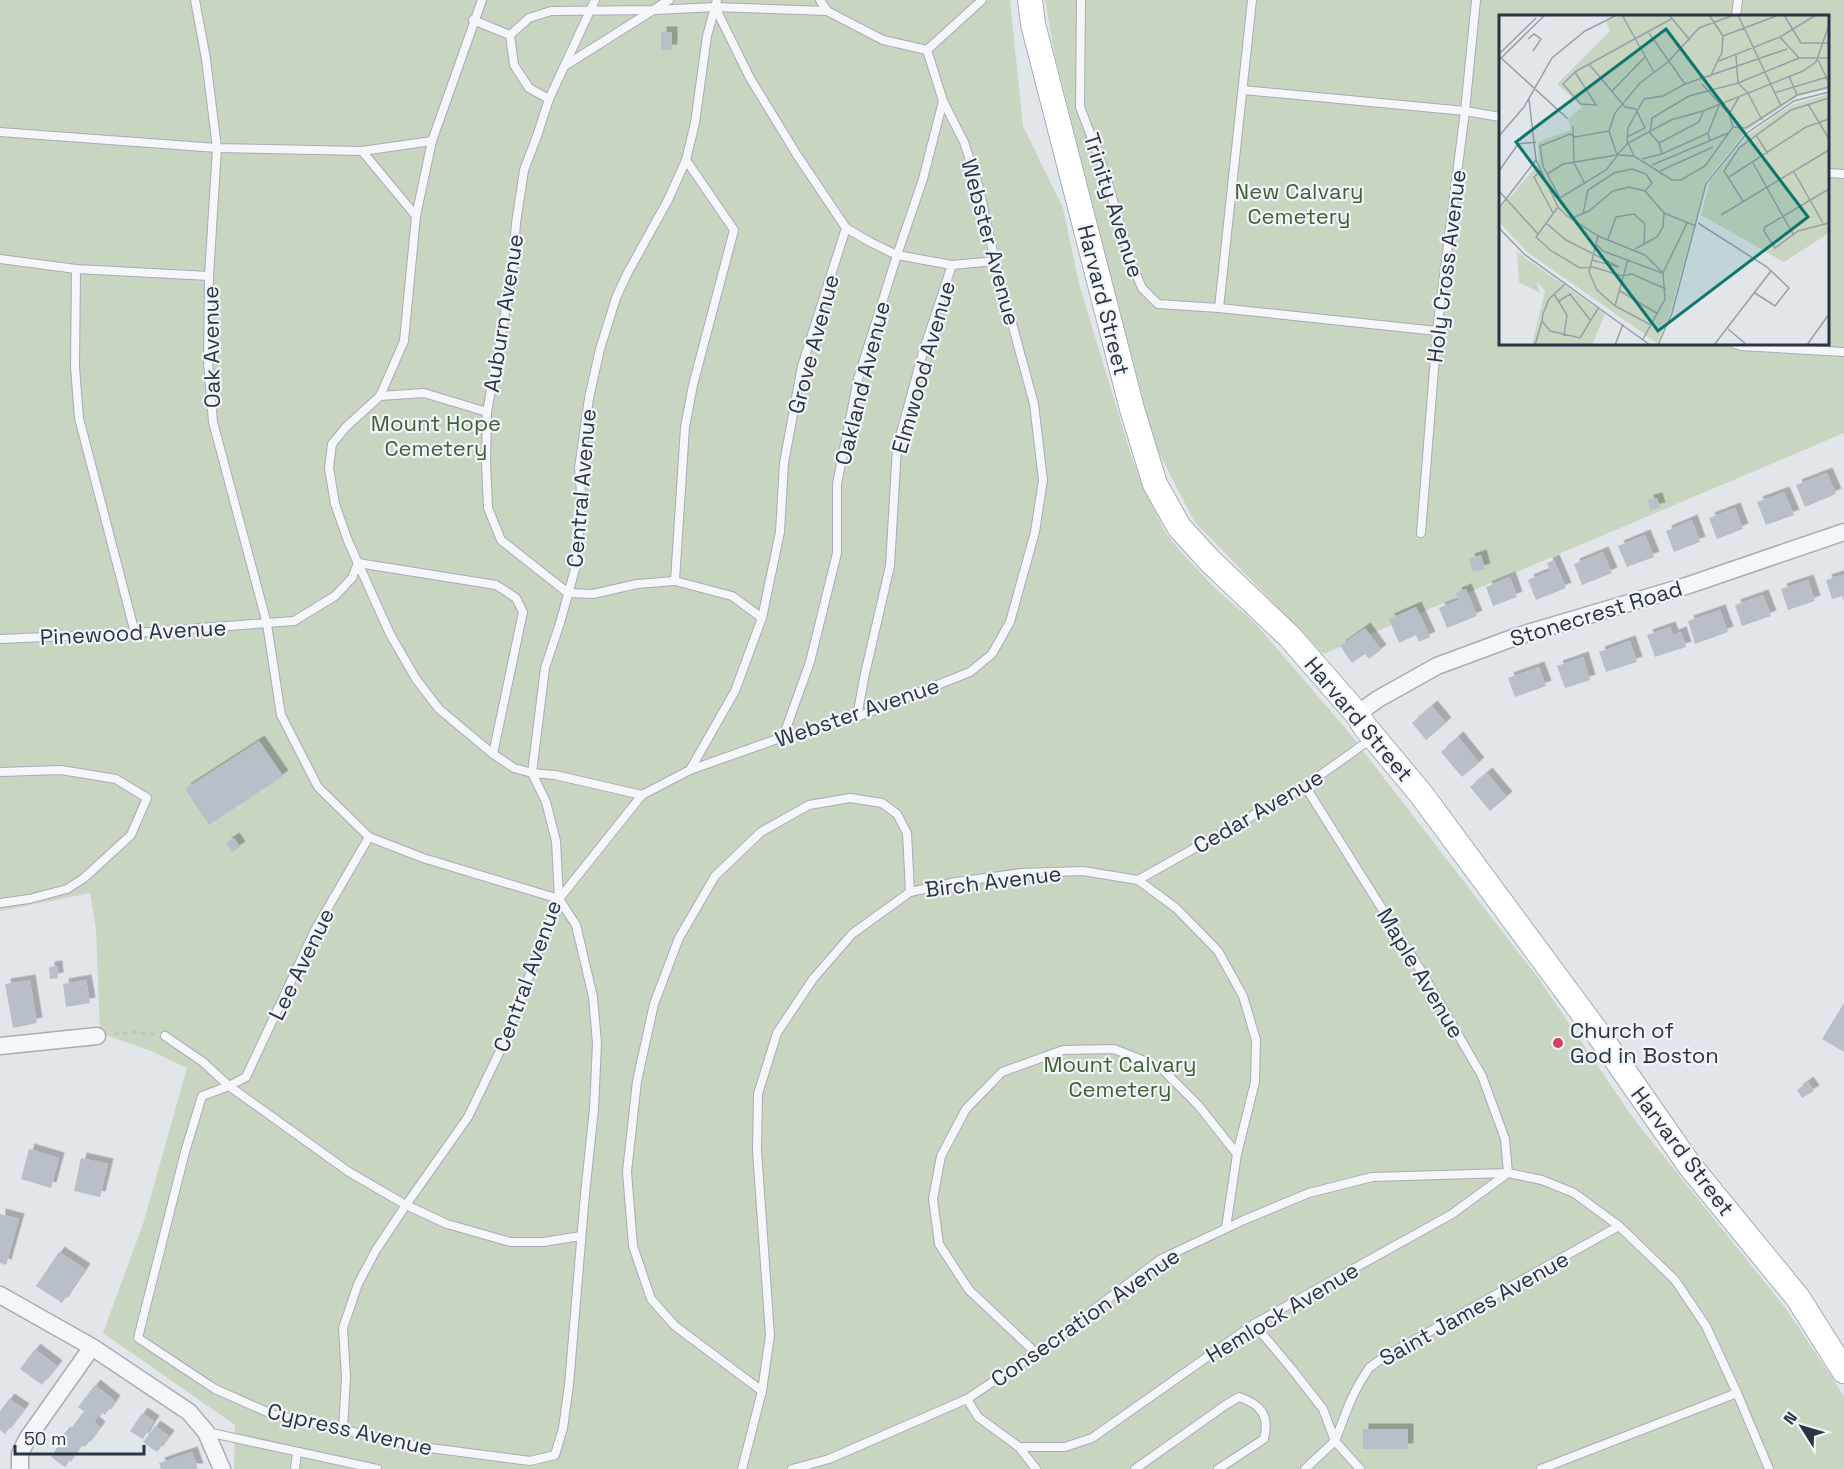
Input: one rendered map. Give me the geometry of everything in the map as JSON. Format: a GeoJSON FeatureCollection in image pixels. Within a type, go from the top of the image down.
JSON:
{"type":"FeatureCollection","features":[{"type":"Feature","properties":{"kind":"main road","name":"Harvard Street"},"geometry":{"type":"LineString","coordinates":[[1030,0],[1033,24],[1126,387],[1155,484],[1179,526],[1210,561],[1290,637],[1357,714],[1421,794],[1599,1035],[1690,1166],[1798,1298],[1844,1371]]}},
{"type":"Feature","properties":{"kind":"street","name":"Stonecrest Road"},"geometry":{"type":"LineString","coordinates":[[1357,714],[1386,694],[1446,663],[1518,636],[1686,586],[1844,532]]}},
{"type":"Feature","properties":{"kind":"street"},"geometry":{"type":"LineString","coordinates":[[0,1046],[97,1036]]}},
{"type":"Feature","properties":{"kind":"street"},"geometry":{"type":"LineString","coordinates":[[0,1295],[92,1347],[189,1412],[206,1432],[222,1469]]}},
{"type":"Feature","properties":{"kind":"street"},"geometry":{"type":"LineString","coordinates":[[20,1469],[20,1454],[27,1439],[92,1347]]}},
{"type":"Feature","properties":{"kind":"lane","name":"Oak Avenue"},"geometry":{"type":"LineString","coordinates":[[195,0],[206,59],[217,148],[209,276],[208,363],[213,422],[267,624],[281,715],[318,787],[369,837]]}},
{"type":"Feature","properties":{"kind":"lane"},"geometry":{"type":"LineString","coordinates":[[482,0],[432,141],[416,216],[404,341],[380,396],[346,427],[332,444],[329,468],[335,504],[348,541],[390,634],[416,679],[439,709],[493,754],[514,768],[532,774],[555,775],[642,795]]}},
{"type":"Feature","properties":{"kind":"lane","name":"Auburn Avenue"},"geometry":{"type":"LineString","coordinates":[[568,593],[501,540],[488,508],[487,412],[512,275],[516,223],[524,170],[549,99],[595,0]]}},
{"type":"Feature","properties":{"kind":"lane"},"geometry":{"type":"LineString","coordinates":[[564,66],[669,0]]}},
{"type":"Feature","properties":{"kind":"lane"},"geometry":{"type":"LineString","coordinates":[[820,0],[826,11]]}},
{"type":"Feature","properties":{"kind":"lane"},"geometry":{"type":"LineString","coordinates":[[510,35],[529,18],[551,12],[655,10],[716,4],[826,11],[883,40],[927,50],[982,0]]}},
{"type":"Feature","properties":{"kind":"lane","name":"Trinity Avenue"},"geometry":{"type":"LineString","coordinates":[[1081,0],[1080,107],[1104,170],[1131,262],[1142,288],[1158,304],[1219,308],[1437,331]]}},
{"type":"Feature","properties":{"kind":"lane"},"geometry":{"type":"LineString","coordinates":[[1219,308],[1252,0]]}},
{"type":"Feature","properties":{"kind":"lane","name":"Holy Cross Avenue"},"geometry":{"type":"LineString","coordinates":[[1421,533],[1437,331],[1476,0]]}},
{"type":"Feature","properties":{"kind":"lane"},"geometry":{"type":"LineString","coordinates":[[1736,15],[1738,0]]}},
{"type":"Feature","properties":{"kind":"lane"},"geometry":{"type":"LineString","coordinates":[[716,4],[750,78],[797,155],[846,228],[897,255],[952,265],[995,261]]}},
{"type":"Feature","properties":{"kind":"lane","name":"Central Avenue"},"geometry":{"type":"LineString","coordinates":[[343,1430],[346,1377],[344,1328],[358,1284],[376,1250],[468,1117],[501,1049],[559,899],[556,841],[546,802],[532,774],[544,668],[560,623],[577,562],[579,468],[589,398],[600,349],[616,298],[668,200],[686,160],[695,123],[707,36],[716,4]]}},
{"type":"Feature","properties":{"kind":"lane"},"geometry":{"type":"LineString","coordinates":[[473,20],[510,35]]}},
{"type":"Feature","properties":{"kind":"lane"},"geometry":{"type":"LineString","coordinates":[[510,35],[514,65],[529,88],[549,99]]}},
{"type":"Feature","properties":{"kind":"lane","name":"Webster Avenue"},"geometry":{"type":"LineString","coordinates":[[559,899],[642,795],[690,770],[783,737],[857,717],[970,672],[992,654],[1010,622],[1035,532],[1044,480],[1034,404],[995,261],[979,188],[964,142],[943,101],[927,50]]}},
{"type":"Feature","properties":{"kind":"lane"},"geometry":{"type":"LineString","coordinates":[[1243,90],[1464,111],[1499,117]]}},
{"type":"Feature","properties":{"kind":"lane","name":"Oakland Avenue"},"geometry":{"type":"LineString","coordinates":[[783,737],[810,662],[837,553],[837,484],[858,379],[923,179],[943,101]]}},
{"type":"Feature","properties":{"kind":"lane"},"geometry":{"type":"LineString","coordinates":[[0,132],[217,148],[362,151],[432,141]]}},
{"type":"Feature","properties":{"kind":"lane"},"geometry":{"type":"LineString","coordinates":[[362,151],[416,216]]}},
{"type":"Feature","properties":{"kind":"lane"},"geometry":{"type":"LineString","coordinates":[[675,581],[685,427],[693,385],[734,230],[686,160]]}},
{"type":"Feature","properties":{"kind":"lane"},"geometry":{"type":"LineString","coordinates":[[1829,173],[1844,174]]}},
{"type":"Feature","properties":{"kind":"lane","name":"Grove Avenue"},"geometry":{"type":"LineString","coordinates":[[690,770],[735,691],[762,618],[780,532],[784,463],[802,366],[846,228]]}},
{"type":"Feature","properties":{"kind":"lane"},"geometry":{"type":"LineString","coordinates":[[0,260],[76,269],[209,276]]}},
{"type":"Feature","properties":{"kind":"lane","name":"Elmwood Avenue"},"geometry":{"type":"LineString","coordinates":[[857,717],[890,566],[897,447],[922,352],[952,265]]}},
{"type":"Feature","properties":{"kind":"lane"},"geometry":{"type":"LineString","coordinates":[[76,269],[75,366],[79,418],[135,633]]}},
{"type":"Feature","properties":{"kind":"lane"},"geometry":{"type":"LineString","coordinates":[[1738,345],[1844,352]]}},
{"type":"Feature","properties":{"kind":"lane"},"geometry":{"type":"LineString","coordinates":[[380,396],[424,393],[487,412]]}},
{"type":"Feature","properties":{"kind":"lane"},"geometry":{"type":"LineString","coordinates":[[358,563],[496,585],[516,598],[523,612],[493,754]]}},
{"type":"Feature","properties":{"kind":"lane","name":"Pinewood Avenue"},"geometry":{"type":"LineString","coordinates":[[0,639],[135,633],[294,621],[335,596],[352,578],[358,563]]}},
{"type":"Feature","properties":{"kind":"lane"},"geometry":{"type":"LineString","coordinates":[[568,593],[593,594],[637,584],[675,581],[732,596],[762,618]]}},
{"type":"Feature","properties":{"kind":"lane","name":"Cedar Avenue"},"geometry":{"type":"LineString","coordinates":[[1138,880],[1305,786],[1374,737]]}},
{"type":"Feature","properties":{"kind":"lane"},"geometry":{"type":"LineString","coordinates":[[0,772],[61,770],[116,779],[147,798],[131,835],[84,878],[68,889],[29,899],[0,903]]}},
{"type":"Feature","properties":{"kind":"lane","name":"Maple Avenue"},"geometry":{"type":"LineString","coordinates":[[1305,786],[1423,974],[1482,1076],[1505,1138],[1508,1173]]}},
{"type":"Feature","properties":{"kind":"lane"},"geometry":{"type":"LineString","coordinates":[[762,1391],[675,1326],[651,1299],[633,1246],[627,1172],[637,1080],[654,1004],[679,938],[715,876],[761,832],[809,806],[850,798],[882,803],[897,814],[907,834],[910,892]]}},
{"type":"Feature","properties":{"kind":"lane"},"geometry":{"type":"LineString","coordinates":[[369,837],[423,858],[559,899]]}},
{"type":"Feature","properties":{"kind":"lane","name":"Lee Avenue"},"geometry":{"type":"LineString","coordinates":[[230,1086],[246,1077],[315,930],[369,837]]}},
{"type":"Feature","properties":{"kind":"lane","name":"Birch Avenue"},"geometry":{"type":"LineString","coordinates":[[742,1469],[762,1391],[770,1335],[757,1150],[758,1094],[777,1033],[813,979],[852,934],[910,892],[956,882],[1021,873],[1083,871],[1138,880],[1176,908],[1218,951],[1243,996],[1256,1040],[1255,1082],[1237,1154],[1226,1228]]}},
{"type":"Feature","properties":{"kind":"lane","name":"Cypress Avenue"},"geometry":{"type":"LineString","coordinates":[[230,1086],[202,1096],[185,1152],[138,1338],[215,1389],[274,1415],[422,1448],[530,1461],[555,1455],[563,1428],[569,1386],[594,1109],[597,1043],[593,997],[576,925],[559,899]]}},
{"type":"Feature","properties":{"kind":"lane"},"geometry":{"type":"LineString","coordinates":[[165,1036],[350,1172],[406,1205],[447,1224],[510,1242],[543,1242],[581,1236]]}},
{"type":"Feature","properties":{"kind":"lane"},"geometry":{"type":"LineString","coordinates":[[1036,1353],[969,1290],[939,1244],[933,1199],[940,1156],[966,1109],[1002,1072],[1063,1050],[1114,1049],[1160,1067],[1198,1106],[1237,1154]]}},
{"type":"Feature","properties":{"kind":"lane","name":"Consecration Avenue"},"geometry":{"type":"LineString","coordinates":[[792,1469],[829,1459],[967,1399],[1036,1353],[1161,1259],[1226,1228],[1309,1193],[1372,1177],[1508,1173],[1542,1180],[1574,1193],[1619,1226],[1675,1280],[1706,1326],[1769,1469]]}},
{"type":"Feature","properties":{"kind":"lane","name":"Hemlock Avenue"},"geometry":{"type":"LineString","coordinates":[[1019,1446],[1065,1447],[1092,1438],[1254,1324],[1452,1214],[1508,1173]]}},
{"type":"Feature","properties":{"kind":"lane","name":"Saint James Avenue"},"geometry":{"type":"LineString","coordinates":[[1335,1441],[1359,1383],[1376,1362],[1619,1226]]}},
{"type":"Feature","properties":{"kind":"lane"},"geometry":{"type":"LineString","coordinates":[[1254,1324],[1323,1408],[1335,1441],[1360,1469]]}},
{"type":"Feature","properties":{"kind":"lane"},"geometry":{"type":"LineString","coordinates":[[1541,1469],[1737,1393]]}},
{"type":"Feature","properties":{"kind":"lane"},"geometry":{"type":"LineString","coordinates":[[1136,1469],[1227,1404],[1239,1397],[1249,1400],[1262,1411],[1267,1426],[1264,1438],[1218,1469]]}},
{"type":"Feature","properties":{"kind":"lane"},"geometry":{"type":"LineString","coordinates":[[967,1399],[978,1417],[1019,1446],[1036,1469]]}},
{"type":"Feature","properties":{"kind":"lane"},"geometry":{"type":"LineString","coordinates":[[206,1432],[377,1469]]}},
{"type":"Feature","properties":{"kind":"lane"},"geometry":{"type":"LineString","coordinates":[[1305,1469],[1335,1441]]}},
{"type":"Feature","properties":{"kind":"lane"},"geometry":{"type":"LineString","coordinates":[[295,1469],[297,1453]]}},
{"type":"Feature","properties":{"kind":"path"},"geometry":{"type":"LineString","coordinates":[[97,1036],[138,1032],[165,1036]]}},
{"type":"Feature","properties":{"kind":"green space","name":"Mount Hope Cemetery"},"geometry":{"type":"Polygon","coordinates":[[[0,0],[1010,0],[1023,126],[1063,208],[1079,284],[1131,455],[1144,489],[1165,532],[1217,590],[1255,623],[1347,730],[1539,979],[1633,1118],[1787,1310],[1844,1396],[1844,1469],[234,1469],[235,1425],[103,1333],[143,1224],[187,1068],[151,1051],[100,1033],[96,930],[90,893],[0,911],[0,0]]]}},
{"type":"Feature","properties":{"kind":"green space","name":"New Calvary Cemetery"},"geometry":{"type":"Polygon","coordinates":[[[1045,0],[1844,0],[1844,433],[1323,654],[1194,521],[1155,445],[1054,51],[1045,0]]]}},
{"type":"Feature","properties":{"kind":"building"},"geometry":{"type":"Polygon","coordinates":[[[661,32],[672,32],[672,50],[661,50],[661,32]]]}},
{"type":"Feature","properties":{"kind":"building"},"geometry":{"type":"Polygon","coordinates":[[[1827,473],[1836,494],[1805,507],[1796,485],[1827,473]]]}},
{"type":"Feature","properties":{"kind":"building"},"geometry":{"type":"Polygon","coordinates":[[[1784,492],[1794,515],[1766,525],[1757,502],[1784,492]]]}},
{"type":"Feature","properties":{"kind":"building"},"geometry":{"type":"Polygon","coordinates":[[[1657,498],[1660,508],[1650,510],[1648,500],[1657,498]]]}},
{"type":"Feature","properties":{"kind":"building"},"geometry":{"type":"Polygon","coordinates":[[[1735,508],[1743,529],[1717,539],[1709,518],[1735,508]]]}},
{"type":"Feature","properties":{"kind":"building"},"geometry":{"type":"Polygon","coordinates":[[[1692,520],[1700,542],[1674,552],[1666,531],[1692,520]]]}},
{"type":"Feature","properties":{"kind":"building"},"geometry":{"type":"Polygon","coordinates":[[[1645,535],[1654,557],[1627,567],[1618,546],[1645,535]]]}},
{"type":"Feature","properties":{"kind":"building"},"geometry":{"type":"Polygon","coordinates":[[[1603,552],[1612,573],[1582,585],[1574,564],[1603,552]]]}},
{"type":"Feature","properties":{"kind":"building"},"geometry":{"type":"Polygon","coordinates":[[[1481,555],[1485,569],[1473,572],[1469,559],[1481,555]]]}},
{"type":"Feature","properties":{"kind":"building"},"geometry":{"type":"Polygon","coordinates":[[[1554,560],[1566,588],[1536,600],[1528,580],[1550,571],[1547,563],[1554,560]]]}},
{"type":"Feature","properties":{"kind":"building"},"geometry":{"type":"Polygon","coordinates":[[[1844,574],[1844,601],[1842,596],[1832,599],[1826,580],[1844,574]]]}},
{"type":"Feature","properties":{"kind":"building"},"geometry":{"type":"Polygon","coordinates":[[[1510,577],[1517,597],[1493,606],[1486,587],[1510,577]]]}},
{"type":"Feature","properties":{"kind":"building"},"geometry":{"type":"Polygon","coordinates":[[[1808,580],[1815,601],[1788,610],[1781,589],[1808,580]]]}},
{"type":"Feature","properties":{"kind":"building"},"geometry":{"type":"Polygon","coordinates":[[[1466,589],[1477,616],[1447,628],[1439,608],[1459,600],[1456,593],[1466,589]]]}},
{"type":"Feature","properties":{"kind":"building"},"geometry":{"type":"Polygon","coordinates":[[[1763,595],[1771,616],[1742,626],[1735,605],[1763,595]]]}},
{"type":"Feature","properties":{"kind":"building"},"geometry":{"type":"Polygon","coordinates":[[[1416,607],[1430,637],[1419,642],[1416,635],[1399,643],[1389,619],[1416,607]]]}},
{"type":"Feature","properties":{"kind":"building"},"geometry":{"type":"Polygon","coordinates":[[[1720,610],[1728,632],[1695,644],[1688,621],[1720,610]]]}},
{"type":"Feature","properties":{"kind":"building"},"geometry":{"type":"Polygon","coordinates":[[[1670,627],[1673,635],[1681,632],[1686,647],[1655,657],[1647,635],[1670,627]]]}},
{"type":"Feature","properties":{"kind":"building"},"geometry":{"type":"Polygon","coordinates":[[[1365,628],[1381,650],[1369,659],[1365,654],[1352,663],[1340,646],[1365,628]]]}},
{"type":"Feature","properties":{"kind":"building"},"geometry":{"type":"Polygon","coordinates":[[[1630,641],[1637,662],[1606,672],[1599,652],[1630,641]]]}},
{"type":"Feature","properties":{"kind":"building"},"geometry":{"type":"Polygon","coordinates":[[[1583,657],[1590,680],[1565,688],[1557,666],[1583,657]]]}},
{"type":"Feature","properties":{"kind":"building"},"geometry":{"type":"Polygon","coordinates":[[[1539,667],[1546,686],[1515,697],[1508,678],[1539,667]]]}},
{"type":"Feature","properties":{"kind":"building"},"geometry":{"type":"Polygon","coordinates":[[[1432,706],[1446,723],[1426,740],[1412,723],[1432,706]]]}},
{"type":"Feature","properties":{"kind":"building"},"geometry":{"type":"Polygon","coordinates":[[[1458,737],[1479,763],[1462,777],[1441,752],[1458,737]]]}},
{"type":"Feature","properties":{"kind":"building"},"geometry":{"type":"Polygon","coordinates":[[[259,741],[283,776],[209,825],[185,789],[259,741]]]}},
{"type":"Feature","properties":{"kind":"building"},"geometry":{"type":"Polygon","coordinates":[[[1487,773],[1507,797],[1490,811],[1470,787],[1487,773]]]}},
{"type":"Feature","properties":{"kind":"building"},"geometry":{"type":"Polygon","coordinates":[[[234,838],[240,847],[232,852],[226,843],[234,838]]]}},
{"type":"Feature","properties":{"kind":"building"},"geometry":{"type":"Polygon","coordinates":[[[57,966],[58,978],[50,979],[49,967],[57,966]]]}},
{"type":"Feature","properties":{"kind":"building"},"geometry":{"type":"Polygon","coordinates":[[[30,980],[37,1023],[13,1028],[5,984],[30,980]]]}},
{"type":"Feature","properties":{"kind":"building"},"geometry":{"type":"Polygon","coordinates":[[[86,980],[90,1003],[66,1007],[63,984],[86,980]]]}},
{"type":"Feature","properties":{"kind":"building"},"geometry":{"type":"Polygon","coordinates":[[[1844,1003],[1844,1052],[1822,1039],[1844,1003]]]}},
{"type":"Feature","properties":{"kind":"building"},"geometry":{"type":"Polygon","coordinates":[[[1808,1082],[1814,1091],[1802,1098],[1797,1090],[1808,1082]]]}},
{"type":"Feature","properties":{"kind":"building"},"geometry":{"type":"Polygon","coordinates":[[[29,1149],[59,1158],[51,1188],[21,1179],[29,1149]]]}},
{"type":"Feature","properties":{"kind":"building"},"geometry":{"type":"Polygon","coordinates":[[[81,1158],[108,1164],[100,1197],[74,1191],[81,1158]]]}},
{"type":"Feature","properties":{"kind":"building"},"geometry":{"type":"Polygon","coordinates":[[[0,1214],[19,1219],[6,1265],[0,1263],[0,1214]]]}},
{"type":"Feature","properties":{"kind":"building"},"geometry":{"type":"Polygon","coordinates":[[[59,1252],[85,1269],[62,1303],[36,1286],[59,1252]]]}},
{"type":"Feature","properties":{"kind":"building"},"geometry":{"type":"Polygon","coordinates":[[[35,1349],[57,1366],[42,1385],[20,1369],[35,1349]]]}},
{"type":"Feature","properties":{"kind":"building"},"geometry":{"type":"Polygon","coordinates":[[[95,1385],[115,1401],[105,1415],[102,1412],[94,1422],[100,1427],[85,1447],[81,1445],[65,1467],[51,1457],[58,1446],[56,1444],[65,1432],[67,1434],[84,1411],[78,1407],[95,1385]]]}},
{"type":"Feature","properties":{"kind":"building"},"geometry":{"type":"Polygon","coordinates":[[[9,1399],[24,1409],[5,1434],[0,1430],[0,1411],[9,1399]]]}},
{"type":"Feature","properties":{"kind":"building"},"geometry":{"type":"Polygon","coordinates":[[[142,1413],[154,1421],[143,1439],[130,1431],[142,1413]]]}},
{"type":"Feature","properties":{"kind":"building"},"geometry":{"type":"Polygon","coordinates":[[[155,1426],[169,1436],[157,1452],[143,1442],[155,1426]]]}},
{"type":"Feature","properties":{"kind":"building"},"geometry":{"type":"Polygon","coordinates":[[[1363,1429],[1408,1429],[1408,1449],[1363,1449],[1363,1429]]]}},
{"type":"Feature","properties":{"kind":"building"},"geometry":{"type":"Polygon","coordinates":[[[192,1452],[198,1469],[161,1469],[159,1463],[192,1452]]]}},
{"type":"Feature","properties":{"kind":"place","name":"Church of God in Boston"},"geometry":{"type":"Point","coordinates":[1558,1043]}},
{"type":"Feature","properties":{"kind":"park label","name":"Mount Calvary Cemetery"},"geometry":{"type":"Point","coordinates":[1120,1076]}}]}
